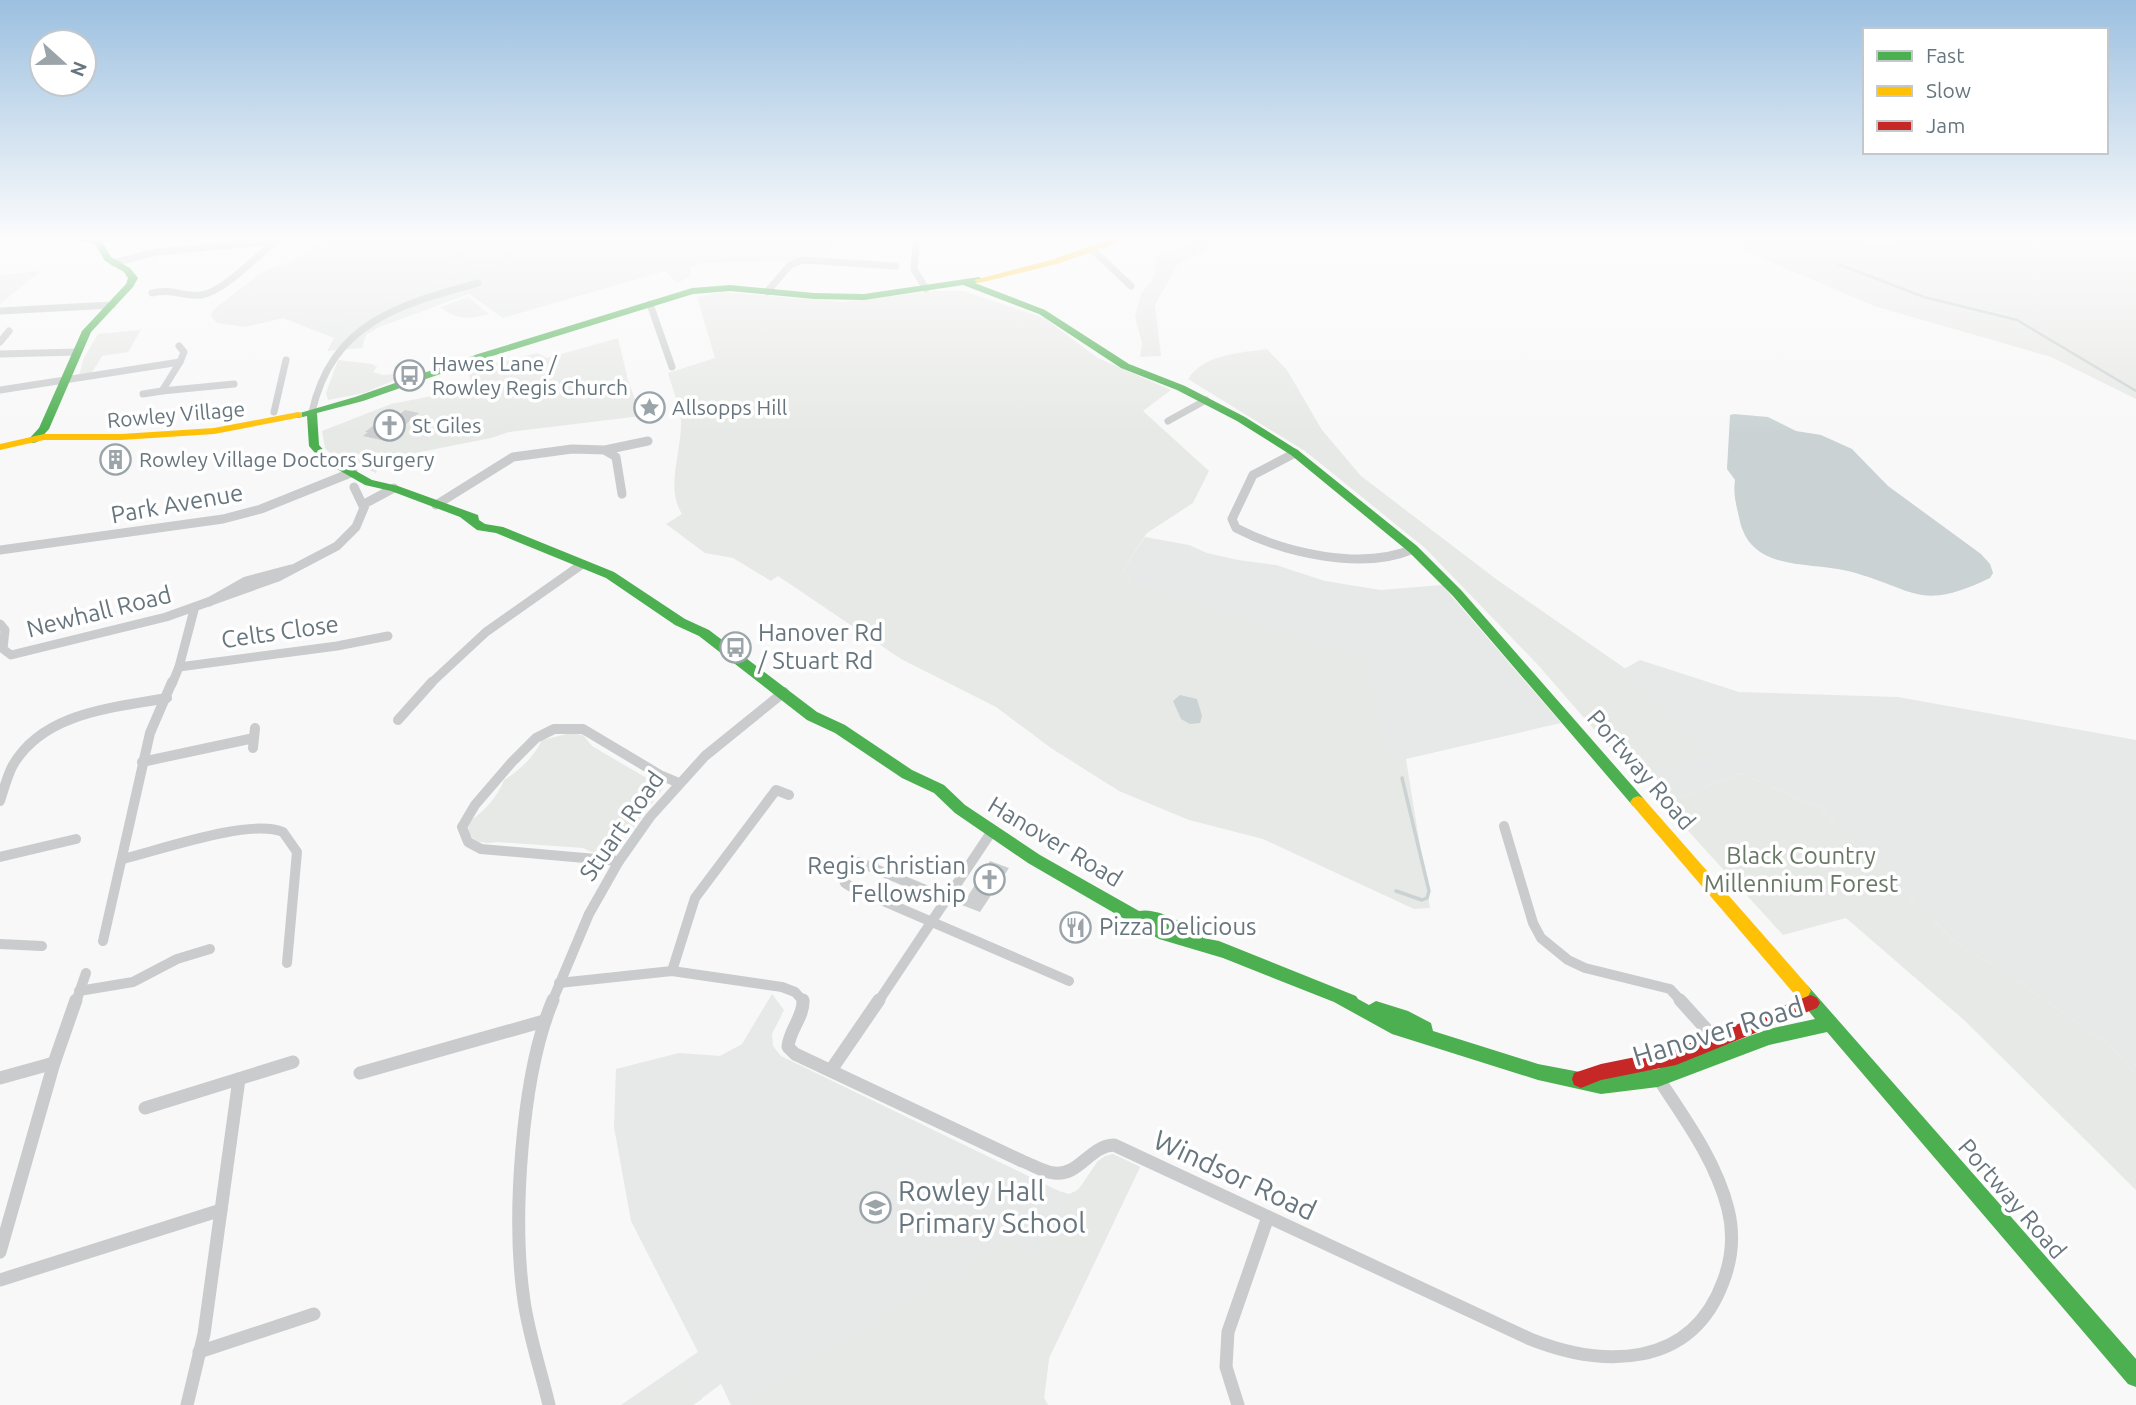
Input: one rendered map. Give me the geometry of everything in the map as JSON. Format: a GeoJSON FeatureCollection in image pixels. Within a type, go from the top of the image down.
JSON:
{"type":"FeatureCollection","features":[{"type":"Feature","properties":{"kind":"street"},"geometry":{"type":"LineString","coordinates":[[41,439],[87,331],[114,302]]}},
{"type":"Feature","properties":{"kind":"street"},"geometry":{"type":"LineString","coordinates":[[312,416],[324,370],[335,351],[355,333],[421,302]]}},
{"type":"Feature","properties":{"kind":"street","name":"Rowley Village"},"geometry":{"type":"LineString","coordinates":[[0,448],[41,439],[214,431],[312,416],[482,356],[659,302]]}},
{"type":"Feature","properties":{"kind":"street","name":"Portway Road"},"geometry":{"type":"LineString","coordinates":[[1015,302],[1042,312],[1125,366],[1206,400],[1295,453],[1413,549],[1457,593],[2136,1376]]}},
{"type":"Feature","properties":{"kind":"street"},"geometry":{"type":"LineString","coordinates":[[650,304],[671,365],[683,360]]}},
{"type":"Feature","properties":{"kind":"street"},"geometry":{"type":"LineString","coordinates":[[0,311],[111,305]]}},
{"type":"Feature","properties":{"kind":"street"},"geometry":{"type":"LineString","coordinates":[[0,342],[9,331]]}},
{"type":"Feature","properties":{"kind":"street"},"geometry":{"type":"LineString","coordinates":[[162,391],[184,352],[179,346]]}},
{"type":"Feature","properties":{"kind":"street"},"geometry":{"type":"LineString","coordinates":[[0,354],[77,352]]}},
{"type":"Feature","properties":{"kind":"street"},"geometry":{"type":"LineString","coordinates":[[274,412],[286,360]]}},
{"type":"Feature","properties":{"kind":"street"},"geometry":{"type":"LineString","coordinates":[[0,390],[180,362]]}},
{"type":"Feature","properties":{"kind":"street"},"geometry":{"type":"LineString","coordinates":[[143,394],[234,384]]}},
{"type":"Feature","properties":{"kind":"street"},"geometry":{"type":"LineString","coordinates":[[1168,421],[1206,400]]}},
{"type":"Feature","properties":{"kind":"street","name":"Hanover Road"},"geometry":{"type":"LineString","coordinates":[[312,416],[317,451],[349,475],[369,483],[394,488],[466,517],[481,527],[499,530],[581,565],[597,568],[680,622],[696,639],[730,655],[784,692],[816,707],[840,729],[907,774],[939,789],[960,809],[992,831],[1086,890],[1165,934],[1222,951],[1341,999],[1398,1028],[1538,1072],[1601,1085],[1658,1078],[1811,1003]]}},
{"type":"Feature","properties":{"kind":"street"},"geometry":{"type":"LineString","coordinates":[[436,505],[513,457],[562,449],[605,450],[648,441]]}},
{"type":"Feature","properties":{"kind":"street"},"geometry":{"type":"LineString","coordinates":[[605,450],[616,457],[622,494]]}},
{"type":"Feature","properties":{"kind":"street"},"geometry":{"type":"LineString","coordinates":[[1295,453],[1253,475],[1232,519],[1236,528],[1265,540],[1350,559],[1383,559],[1413,549]]}},
{"type":"Feature","properties":{"kind":"street"},"geometry":{"type":"LineString","coordinates":[[349,475],[363,506],[369,500],[394,488]]}},
{"type":"Feature","properties":{"kind":"street","name":"Park Avenue"},"geometry":{"type":"LineString","coordinates":[[0,550],[223,519],[261,509],[349,475]]}},
{"type":"Feature","properties":{"kind":"street","name":"Newhall Road"},"geometry":{"type":"LineString","coordinates":[[0,624],[5,630],[3,655],[11,655],[194,610],[258,588],[327,552],[356,527],[363,506]]}},
{"type":"Feature","properties":{"kind":"street"},"geometry":{"type":"LineString","coordinates":[[398,720],[435,679],[486,632],[581,565]]}},
{"type":"Feature","properties":{"kind":"street"},"geometry":{"type":"LineString","coordinates":[[103,941],[142,762],[150,733],[179,667],[194,610]]}},
{"type":"Feature","properties":{"kind":"street","name":"Celts Close"},"geometry":{"type":"LineString","coordinates":[[179,667],[337,646],[388,636]]}},
{"type":"Feature","properties":{"kind":"street","name":"Stuart Road"},"geometry":{"type":"LineString","coordinates":[[549,1405],[524,1301],[519,1227],[525,1117],[544,1021],[589,914],[619,861],[679,783],[705,756],[784,692]]}},
{"type":"Feature","properties":{"kind":"street"},"geometry":{"type":"LineString","coordinates":[[0,801],[13,765],[44,733],[89,713],[167,698]]}},
{"type":"Feature","properties":{"kind":"street"},"geometry":{"type":"LineString","coordinates":[[619,861],[481,849],[468,842],[462,827],[470,811],[532,741],[553,729],[583,729],[660,775],[679,783]]}},
{"type":"Feature","properties":{"kind":"street"},"geometry":{"type":"LineString","coordinates":[[142,762],[254,738]]}},
{"type":"Feature","properties":{"kind":"street"},"geometry":{"type":"LineString","coordinates":[[672,971],[695,898],[709,876],[776,790],[789,795]]}},
{"type":"Feature","properties":{"kind":"street"},"geometry":{"type":"LineString","coordinates":[[1504,826],[1533,923],[1541,938],[1568,960],[1585,968],[1671,989],[1722,1047]]}},
{"type":"Feature","properties":{"kind":"street"},"geometry":{"type":"LineString","coordinates":[[123,859],[254,829],[281,830],[288,836],[297,852],[286,963]]}},
{"type":"Feature","properties":{"kind":"street"},"geometry":{"type":"LineString","coordinates":[[831,1070],[992,831]]}},
{"type":"Feature","properties":{"kind":"street"},"geometry":{"type":"LineString","coordinates":[[0,857],[76,839]]}},
{"type":"Feature","properties":{"kind":"street"},"geometry":{"type":"LineString","coordinates":[[945,898],[864,864],[852,864],[843,877],[845,883],[1069,981]]}},
{"type":"Feature","properties":{"kind":"street"},"geometry":{"type":"LineString","coordinates":[[0,944],[42,946]]}},
{"type":"Feature","properties":{"kind":"street"},"geometry":{"type":"LineString","coordinates":[[79,991],[133,982],[177,958],[210,949]]}},
{"type":"Feature","properties":{"kind":"street","name":"Windsor Road"},"geometry":{"type":"LineString","coordinates":[[559,984],[624,974],[672,971],[753,981],[795,992],[804,1001],[804,1009],[787,1038],[788,1047],[795,1054],[1053,1174],[1075,1169],[1095,1147],[1114,1145],[1550,1346],[1581,1356],[1611,1358],[1644,1353],[1675,1344],[1696,1327],[1713,1308],[1726,1283],[1732,1258],[1733,1231],[1728,1206],[1708,1155],[1658,1078]]}},
{"type":"Feature","properties":{"kind":"street"},"geometry":{"type":"LineString","coordinates":[[0,1252],[54,1063],[86,973]]}},
{"type":"Feature","properties":{"kind":"street"},"geometry":{"type":"LineString","coordinates":[[360,1073],[544,1021]]}},
{"type":"Feature","properties":{"kind":"street","name":"Hanover Road"},"geometry":{"type":"LineString","coordinates":[[1581,1079],[1601,1072],[1829,1024]]}},
{"type":"Feature","properties":{"kind":"street"},"geometry":{"type":"LineString","coordinates":[[145,1108],[293,1062]]}},
{"type":"Feature","properties":{"kind":"street"},"geometry":{"type":"LineString","coordinates":[[0,1078],[54,1063]]}},
{"type":"Feature","properties":{"kind":"street"},"geometry":{"type":"LineString","coordinates":[[1649,1063],[1658,1078]]}},
{"type":"Feature","properties":{"kind":"street"},"geometry":{"type":"LineString","coordinates":[[187,1405],[200,1352],[239,1079]]}},
{"type":"Feature","properties":{"kind":"street"},"geometry":{"type":"LineString","coordinates":[[0,1280],[221,1210]]}},
{"type":"Feature","properties":{"kind":"street"},"geometry":{"type":"LineString","coordinates":[[1238,1405],[1226,1367],[1228,1332],[1268,1217]]}},
{"type":"Feature","properties":{"kind":"street"},"geometry":{"type":"LineString","coordinates":[[200,1352],[314,1314]]}},
{"type":"Feature","properties":{"kind":"shaded area"},"geometry":{"type":"Polygon","coordinates":[[[224,302],[448,302],[379,327],[366,335],[362,348],[327,351],[334,338],[283,318],[246,327],[217,323],[211,316],[213,310],[224,302]]]}},
{"type":"Feature","properties":{"kind":"shaded area"},"geometry":{"type":"Polygon","coordinates":[[[480,302],[560,302],[503,318],[480,302]]]}},
{"type":"Feature","properties":{"kind":"shaded area"},"geometry":{"type":"Polygon","coordinates":[[[1730,415],[1768,417],[1796,431],[1821,435],[1852,449],[1888,486],[1981,554],[1990,564],[1993,573],[1990,578],[1966,588],[1931,596],[1903,590],[1848,571],[1797,564],[1767,556],[1754,547],[1745,535],[1736,503],[1735,480],[1727,469],[1730,415]]]}},
{"type":"Feature","properties":{"kind":"shaded area"},"geometry":{"type":"Polygon","coordinates":[[[1145,537],[1189,545],[1207,553],[1238,560],[1276,565],[1325,581],[1381,590],[1442,585],[1561,723],[1406,759],[1387,759],[1133,583],[1123,570],[1145,537]]]}},
{"type":"Feature","properties":{"kind":"shaded area"},"geometry":{"type":"Polygon","coordinates":[[[1640,660],[1739,692],[1898,697],[2136,740],[2136,1075],[2112,1047],[2009,975],[1955,942],[1820,808],[1740,773],[1675,799],[1577,696],[1640,660]]]}},
{"type":"Feature","properties":{"kind":"shaded area"},"geometry":{"type":"Polygon","coordinates":[[[1180,695],[1197,699],[1202,716],[1200,723],[1190,724],[1181,719],[1173,701],[1180,695]]]}},
{"type":"Feature","properties":{"kind":"shaded area","name":"Rowley Hall Primary School"},"geometry":{"type":"Polygon","coordinates":[[[772,994],[784,1010],[772,1034],[773,1046],[781,1056],[1059,1191],[1069,1194],[1078,1190],[1098,1161],[1105,1156],[1113,1154],[1140,1167],[1049,1358],[1044,1398],[1048,1405],[731,1405],[721,1384],[693,1405],[621,1405],[698,1352],[631,1221],[614,1127],[616,1069],[679,1053],[720,1056],[742,1044],[772,994]]]}},
{"type":"Feature","properties":{"kind":"green space"},"geometry":{"type":"Polygon","coordinates":[[[232,302],[397,302],[336,323],[279,317],[240,325],[218,317],[221,309],[232,302]]]}},
{"type":"Feature","properties":{"kind":"green space"},"geometry":{"type":"Polygon","coordinates":[[[455,302],[474,302],[489,314],[463,318],[440,307],[455,302]]]}},
{"type":"Feature","properties":{"kind":"green space"},"geometry":{"type":"Polygon","coordinates":[[[698,302],[995,302],[1044,318],[1098,358],[1171,390],[1143,411],[1209,471],[1193,503],[1147,533],[1123,570],[1133,583],[1366,660],[1387,759],[1406,759],[1430,908],[1414,909],[1263,839],[1189,820],[1119,791],[1051,748],[996,707],[901,659],[778,576],[771,581],[733,558],[705,553],[666,524],[682,514],[677,504],[674,481],[681,421],[668,373],[715,358],[698,302]]]}},
{"type":"Feature","properties":{"kind":"green space"},"geometry":{"type":"Polygon","coordinates":[[[1139,302],[1157,302],[1155,305],[1161,356],[1140,357],[1142,343],[1135,317],[1139,302]]]}},
{"type":"Feature","properties":{"kind":"green space"},"geometry":{"type":"Polygon","coordinates":[[[1864,302],[2136,302],[2136,399],[2051,357],[1864,302]]]}},
{"type":"Feature","properties":{"kind":"green space"},"geometry":{"type":"Polygon","coordinates":[[[141,330],[128,352],[102,356],[91,374],[79,375],[84,358],[98,334],[141,330]]]}},
{"type":"Feature","properties":{"kind":"green space"},"geometry":{"type":"Polygon","coordinates":[[[618,338],[628,380],[641,416],[509,432],[380,460],[376,473],[331,454],[325,448],[322,431],[391,404],[473,388],[467,370],[537,353],[547,358],[618,338]]]}},
{"type":"Feature","properties":{"kind":"green space"},"geometry":{"type":"Polygon","coordinates":[[[1267,349],[1287,370],[1322,430],[1361,476],[1496,579],[1626,669],[1676,727],[1711,754],[1665,772],[1626,766],[1538,665],[1425,548],[1305,451],[1188,379],[1203,364],[1223,356],[1267,349]]]}},
{"type":"Feature","properties":{"kind":"green space"},"geometry":{"type":"Polygon","coordinates":[[[338,360],[372,364],[377,367],[373,372],[383,375],[414,372],[364,393],[328,400],[326,393],[338,360]]]}},
{"type":"Feature","properties":{"kind":"green space"},"geometry":{"type":"Polygon","coordinates":[[[571,733],[583,735],[592,746],[650,780],[665,785],[617,847],[610,852],[599,854],[583,848],[485,843],[472,837],[468,822],[489,804],[504,780],[526,763],[542,740],[571,733]]]}},
{"type":"Feature","properties":{"kind":"green space","name":"Black Country Millennium Forest"},"geometry":{"type":"Polygon","coordinates":[[[1740,773],[1820,808],[1955,942],[2009,975],[2112,1047],[2136,1075],[2136,1190],[1964,1020],[1846,918],[1783,935],[1680,822],[1675,799],[1740,773]]]}},
{"type":"Feature","properties":{"kind":"green space"},"geometry":{"type":"Polygon","coordinates":[[[1113,1154],[1140,1167],[1049,1358],[1044,1398],[1048,1405],[742,1405],[943,1278],[966,1288],[974,1263],[989,1250],[1007,1242],[1037,1261],[1067,1198],[1082,1186],[1098,1161],[1113,1154]]]}},
{"type":"Feature","properties":{"kind":"green space"},"geometry":{"type":"Polygon","coordinates":[[[683,1374],[694,1384],[702,1399],[693,1405],[629,1405],[683,1374]]]}},
{"type":"Feature","properties":{"kind":"building","name":"St Giles"},"geometry":{"type":"Polygon","coordinates":[[[405,410],[419,413],[386,441],[363,436],[391,412],[400,414],[405,410]]]}},
{"type":"Feature","properties":{"kind":"building","name":"Regis Christian Fellowship"},"geometry":{"type":"Polygon","coordinates":[[[990,861],[1009,868],[980,912],[954,902],[960,893],[968,896],[990,861]]]}},
{"type":"Feature","properties":{"kind":"waterway"},"geometry":{"type":"LineString","coordinates":[[1942,302],[2017,320],[2136,391]]}},
{"type":"Feature","properties":{"kind":"waterway"},"geometry":{"type":"LineString","coordinates":[[1396,891],[1422,900],[1427,898],[1429,891],[1402,778]]}},
{"type":"Feature","properties":{"kind":"traffic: fast"},"geometry":{"type":"LineString","coordinates":[[33,440],[44,429],[87,331],[115,302]]}},
{"type":"Feature","properties":{"kind":"traffic: fast"},"geometry":{"type":"LineString","coordinates":[[298,415],[359,399],[482,356],[658,302]]}},
{"type":"Feature","properties":{"kind":"traffic: fast"},"geometry":{"type":"LineString","coordinates":[[1015,302],[1042,312],[1125,366],[1181,388],[1241,419],[1295,453],[1413,549],[1457,593],[1638,802]]}},
{"type":"Feature","properties":{"kind":"traffic: fast"},"geometry":{"type":"LineString","coordinates":[[312,412],[314,446],[325,458],[369,483],[394,488],[474,518]]}},
{"type":"Feature","properties":{"kind":"traffic: fast"},"geometry":{"type":"LineString","coordinates":[[466,517],[481,527],[499,530],[610,575],[680,622],[704,633],[812,716],[840,729],[907,774],[939,789],[960,809],[1034,859],[1165,934],[1222,951]]}},
{"type":"Feature","properties":{"kind":"traffic: fast"},"geometry":{"type":"LineString","coordinates":[[1143,916],[1162,921],[1195,937]]}},
{"type":"Feature","properties":{"kind":"traffic: fast"},"geometry":{"type":"LineString","coordinates":[[1213,946],[1350,1001]]}},
{"type":"Feature","properties":{"kind":"traffic: fast"},"geometry":{"type":"LineString","coordinates":[[1802,991],[2136,1376]]}},
{"type":"Feature","properties":{"kind":"traffic: fast"},"geometry":{"type":"LineString","coordinates":[[1341,999],[1398,1028],[1538,1072],[1601,1085],[1658,1078],[1769,1037],[1829,1024]]}},
{"type":"Feature","properties":{"kind":"traffic: fast"},"geometry":{"type":"LineString","coordinates":[[1376,1009],[1402,1017],[1425,1029]]}},
{"type":"Feature","properties":{"kind":"traffic: slow"},"geometry":{"type":"LineString","coordinates":[[0,447],[44,437],[121,437],[214,431],[298,415]]}},
{"type":"Feature","properties":{"kind":"traffic: slow"},"geometry":{"type":"LineString","coordinates":[[1638,802],[1802,991]]}},
{"type":"Feature","properties":{"kind":"traffic: jam"},"geometry":{"type":"LineString","coordinates":[[1581,1079],[1601,1072],[1676,1057],[1811,1003]]}},
{"type":"Feature","properties":{"kind":"place","name":"Hawes Lane / Rowley Regis Church"},"geometry":{"type":"Point","coordinates":[409,376]}},
{"type":"Feature","properties":{"kind":"place","name":"Allsopps Hill"},"geometry":{"type":"Point","coordinates":[649,408]}},
{"type":"Feature","properties":{"kind":"place","name":"St Giles"},"geometry":{"type":"Point","coordinates":[389,426]}},
{"type":"Feature","properties":{"kind":"place","name":"Rowley Village Doctors Surgery"},"geometry":{"type":"Point","coordinates":[116,460]}},
{"type":"Feature","properties":{"kind":"place","name":"Hanover Rd / Stuart Rd"},"geometry":{"type":"Point","coordinates":[735,647]}},
{"type":"Feature","properties":{"kind":"place","name":"Regis Christian Fellowship"},"geometry":{"type":"Point","coordinates":[989,880]}},
{"type":"Feature","properties":{"kind":"place","name":"Pizza Delicious"},"geometry":{"type":"Point","coordinates":[1076,927]}},
{"type":"Feature","properties":{"kind":"place","name":"Rowley Hall Primary School"},"geometry":{"type":"Point","coordinates":[875,1207]}}]}
